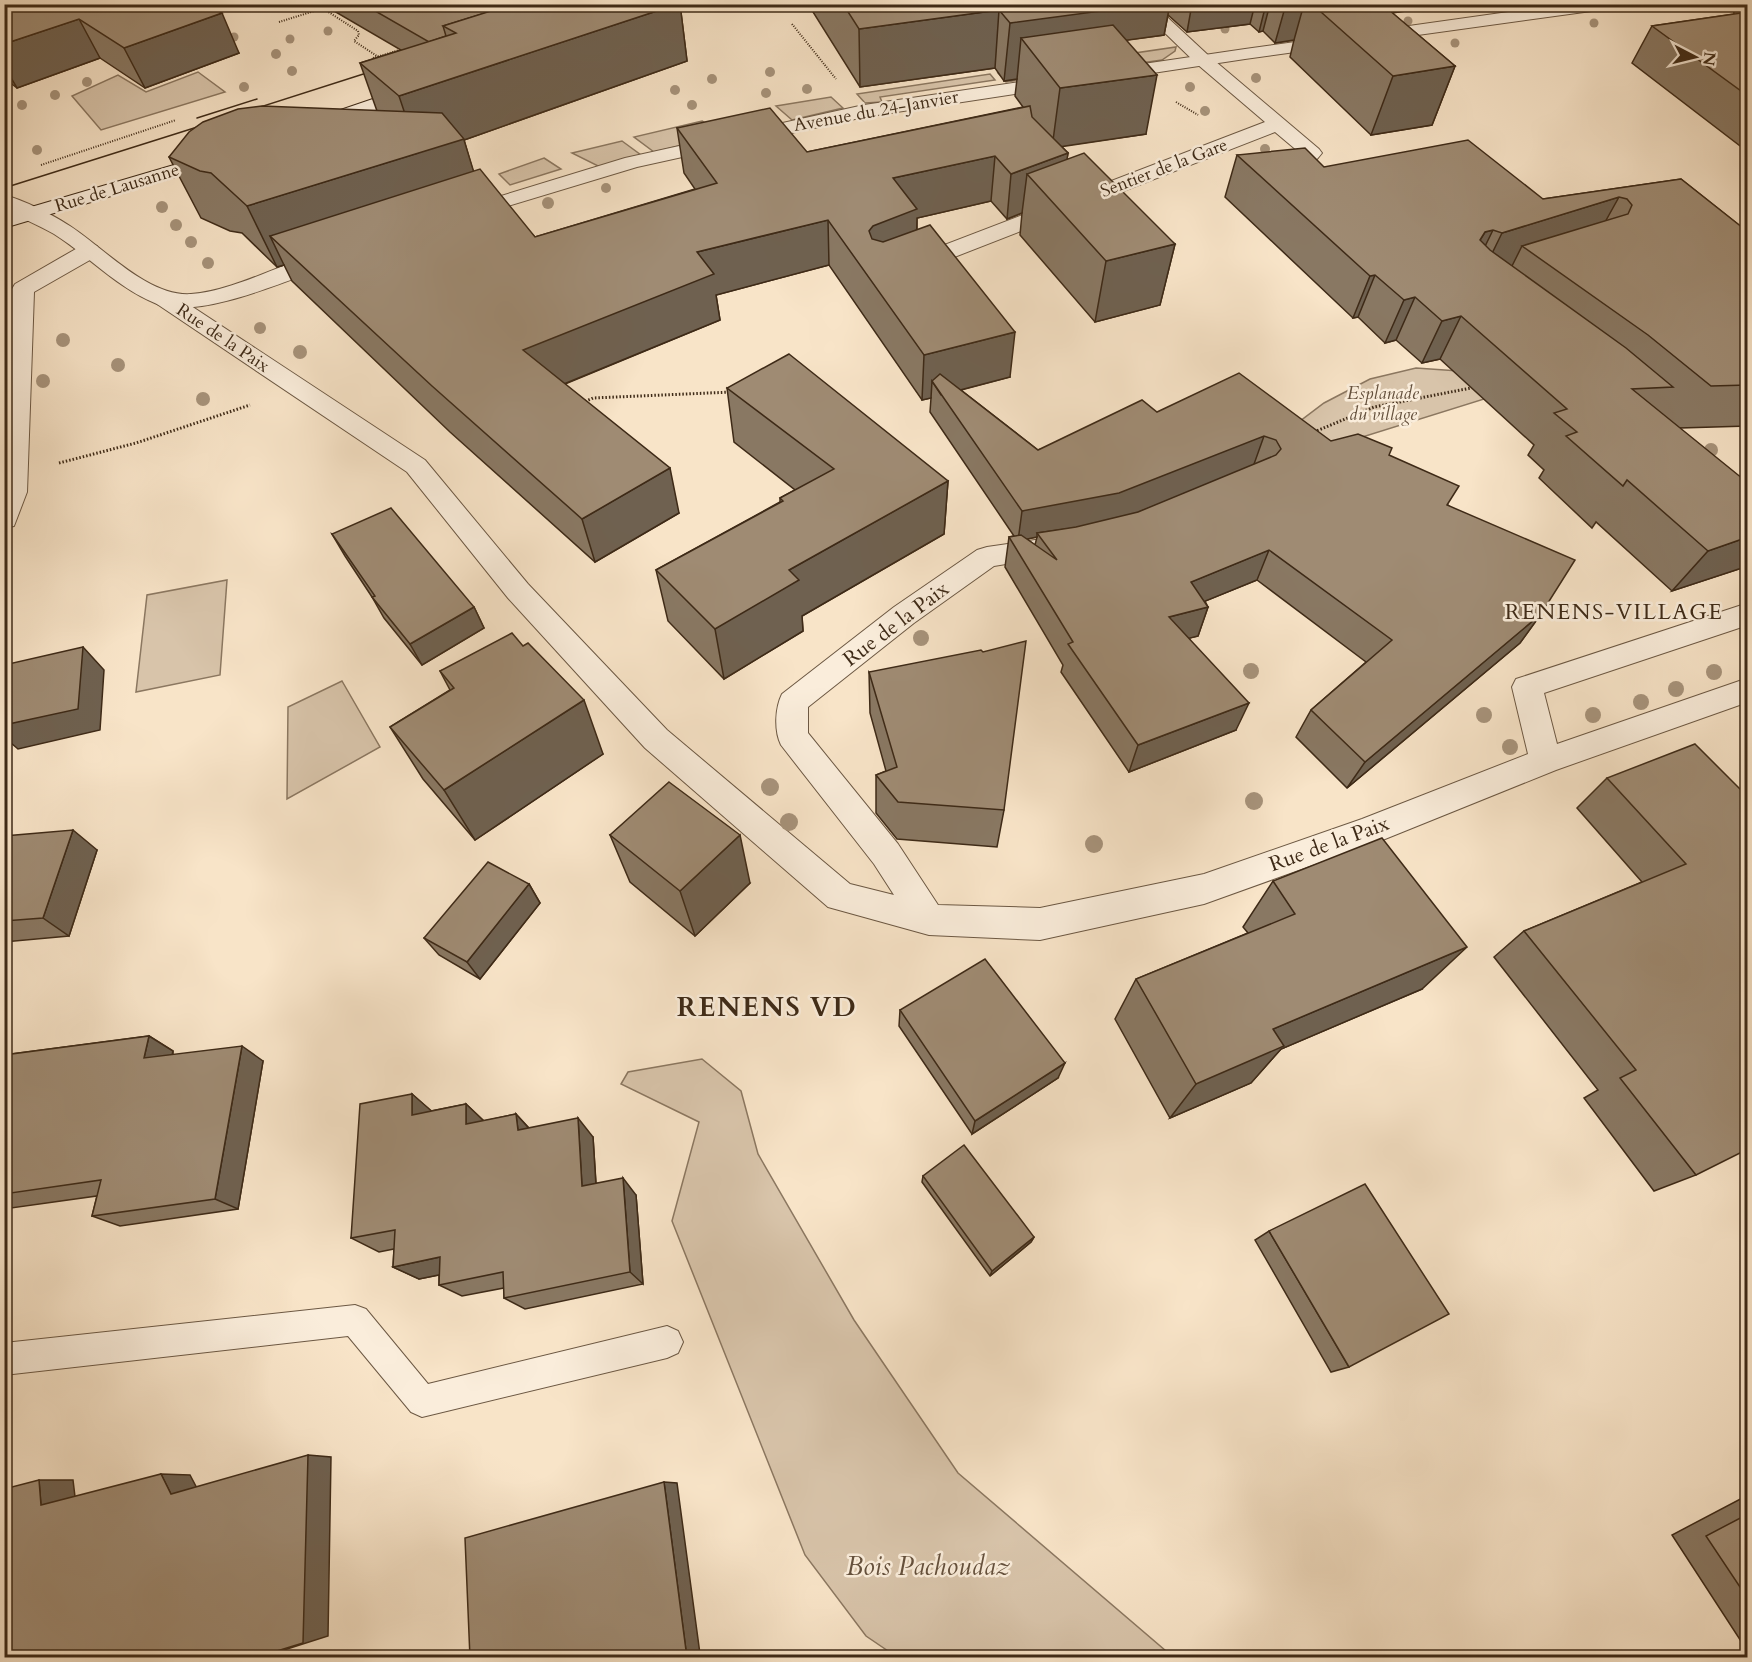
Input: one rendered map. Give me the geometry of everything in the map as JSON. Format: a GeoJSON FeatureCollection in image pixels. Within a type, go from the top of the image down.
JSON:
{"type":"FeatureCollection","features":[{"type":"Feature","properties":{"kind":"street"},"geometry":{"type":"LineString","coordinates":[[1143,4],[1203,60],[1312,153],[1289,171]]}},
{"type":"Feature","properties":{"kind":"street","name":"Avenue du 24-Janvier"},"geometry":{"type":"LineString","coordinates":[[443,220],[632,162],[864,111],[1203,60],[1606,4]]}},
{"type":"Feature","properties":{"kind":"street"},"geometry":{"type":"LineString","coordinates":[[298,131],[433,85]]}},
{"type":"Feature","properties":{"kind":"street","name":"Sentier de la Gare"},"geometry":{"type":"LineString","coordinates":[[893,273],[1278,124]]}},
{"type":"Feature","properties":{"kind":"street","name":"Rue de Lausanne"},"geometry":{"type":"LineString","coordinates":[[4,222],[231,153]]}},
{"type":"Feature","properties":{"kind":"street","name":"Rue de la Paix"},"geometry":{"type":"LineString","coordinates":[[4,201],[62,230],[124,277],[165,299],[416,466],[518,591],[656,739],[840,896],[929,920],[1040,924],[1204,889],[1373,829],[1545,760],[1748,690]]}},
{"type":"Feature","properties":{"kind":"street"},"geometry":{"type":"LineString","coordinates":[[4,519],[15,483],[12,366],[22,289],[89,251]]}},
{"type":"Feature","properties":{"kind":"street"},"geometry":{"type":"LineString","coordinates":[[165,299],[191,301],[225,294],[345,252]]}},
{"type":"Feature","properties":{"kind":"street","name":"Rue de la Paix"},"geometry":{"type":"LineString","coordinates":[[929,920],[886,854],[792,736],[793,702],[904,615],[987,557],[1079,542]]}},
{"type":"Feature","properties":{"kind":"street"},"geometry":{"type":"LineString","coordinates":[[1545,760],[1527,687],[1748,614]]}},
{"type":"Feature","properties":{"kind":"lane"},"geometry":{"type":"LineString","coordinates":[[4,1359],[355,1320],[422,1401],[667,1342]]}},
{"type":"Feature","properties":{"kind":"path"},"geometry":{"type":"LineString","coordinates":[[316,4],[358,30]]}},
{"type":"Feature","properties":{"kind":"path"},"geometry":{"type":"LineString","coordinates":[[279,22],[321,8]]}},
{"type":"Feature","properties":{"kind":"path"},"geometry":{"type":"LineString","coordinates":[[341,20],[349,21]]}},
{"type":"Feature","properties":{"kind":"path"},"geometry":{"type":"LineString","coordinates":[[358,22],[359,34],[354,41],[384,62]]}},
{"type":"Feature","properties":{"kind":"path"},"geometry":{"type":"LineString","coordinates":[[792,24],[864,111]]}},
{"type":"Feature","properties":{"kind":"path"},"geometry":{"type":"LineString","coordinates":[[373,58],[410,46]]}},
{"type":"Feature","properties":{"kind":"path"},"geometry":{"type":"LineString","coordinates":[[41,165],[176,120]]}},
{"type":"Feature","properties":{"kind":"path"},"geometry":{"type":"LineString","coordinates":[[1308,435],[1374,406],[1477,387]]}},
{"type":"Feature","properties":{"kind":"path"},"geometry":{"type":"LineString","coordinates":[[582,403],[593,399],[734,392]]}},
{"type":"Feature","properties":{"kind":"path"},"geometry":{"type":"LineString","coordinates":[[15,483],[238,410]]}},
{"type":"Feature","properties":{"kind":"green space"},"geometry":{"type":"Polygon","coordinates":[[[1176,47],[1175,51],[1162,60],[1006,82],[998,73],[1176,47]]]}},
{"type":"Feature","properties":{"kind":"green space"},"geometry":{"type":"Polygon","coordinates":[[[198,72],[225,92],[101,130],[72,96],[118,75],[146,92],[198,72]]]}},
{"type":"Feature","properties":{"kind":"green space"},"geometry":{"type":"Polygon","coordinates":[[[990,74],[995,80],[880,97],[882,102],[865,103],[857,94],[990,74]]]}},
{"type":"Feature","properties":{"kind":"green space"},"geometry":{"type":"Polygon","coordinates":[[[831,97],[843,108],[792,120],[776,106],[831,97]]]}},
{"type":"Feature","properties":{"kind":"green space"},"geometry":{"type":"Polygon","coordinates":[[[702,121],[724,135],[654,152],[634,137],[702,121]]]}},
{"type":"Feature","properties":{"kind":"green space"},"geometry":{"type":"Polygon","coordinates":[[[622,141],[641,155],[600,167],[572,153],[622,141]]]}},
{"type":"Feature","properties":{"kind":"green space"},"geometry":{"type":"Polygon","coordinates":[[[544,158],[561,169],[510,185],[499,174],[544,158]]]}},
{"type":"Feature","properties":{"kind":"green space","name":"Esplanade du village"},"geometry":{"type":"Polygon","coordinates":[[[1416,368],[1473,372],[1497,395],[1340,444],[1287,431],[1324,403],[1370,379],[1416,368]]]}},
{"type":"Feature","properties":{"kind":"green space"},"geometry":{"type":"Polygon","coordinates":[[[227,580],[220,675],[136,692],[147,595],[227,580]]]}},
{"type":"Feature","properties":{"kind":"green space"},"geometry":{"type":"Polygon","coordinates":[[[342,681],[380,747],[287,799],[288,707],[342,681]]]}},
{"type":"Feature","properties":{"kind":"green space","name":"Bois Pachoudaz"},"geometry":{"type":"Polygon","coordinates":[[[702,1059],[741,1091],[758,1154],[854,1320],[958,1473],[1173,1657],[897,1657],[866,1636],[805,1555],[672,1221],[699,1122],[621,1084],[628,1072],[702,1059]]]}},
{"type":"Feature","properties":{"kind":"building"},"geometry":{"type":"Polygon","coordinates":[[[4,4],[207,4],[222,13],[124,48],[79,19],[4,44],[4,4]]]}},
{"type":"Feature","properties":{"kind":"building"},"geometry":{"type":"Polygon","coordinates":[[[363,4],[501,4],[505,7],[443,26],[446,36],[429,42],[363,4]]]}},
{"type":"Feature","properties":{"kind":"building"},"geometry":{"type":"Polygon","coordinates":[[[513,4],[678,4],[399,96],[360,63],[456,33],[443,26],[513,4]]]}},
{"type":"Feature","properties":{"kind":"building"},"geometry":{"type":"Polygon","coordinates":[[[843,4],[1095,4],[1101,11],[1010,23],[999,10],[859,29],[843,4]]]}},
{"type":"Feature","properties":{"kind":"building"},"geometry":{"type":"Polygon","coordinates":[[[1312,4],[1382,4],[1455,66],[1393,76],[1312,4]]]}},
{"type":"Feature","properties":{"kind":"building"},"geometry":{"type":"Polygon","coordinates":[[[1748,12],[1748,96],[1652,26],[1748,12]]]}},
{"type":"Feature","properties":{"kind":"building"},"geometry":{"type":"Polygon","coordinates":[[[1113,25],[1157,75],[1060,88],[1021,38],[1113,25]]]}},
{"type":"Feature","properties":{"kind":"building"},"geometry":{"type":"Polygon","coordinates":[[[262,106],[442,113],[464,139],[247,206],[211,173],[200,171],[169,157],[189,132],[203,122],[238,109],[262,106]]]}},
{"type":"Feature","properties":{"kind":"building"},"geometry":{"type":"Polygon","coordinates":[[[1030,106],[1032,117],[1068,153],[1011,174],[995,156],[893,178],[917,209],[873,226],[869,231],[872,239],[883,242],[930,225],[1015,332],[924,355],[828,220],[697,252],[714,274],[523,350],[670,468],[582,519],[432,386],[270,236],[480,169],[535,237],[717,183],[677,128],[770,108],[807,152],[1030,106]]]}},
{"type":"Feature","properties":{"kind":"building"},"geometry":{"type":"Polygon","coordinates":[[[1468,140],[1543,199],[1681,179],[1748,232],[1748,385],[1711,386],[1648,335],[1522,246],[1628,214],[1632,205],[1627,199],[1619,197],[1502,233],[1493,230],[1485,232],[1480,240],[1490,250],[1626,348],[1673,387],[1632,389],[1748,483],[1748,537],[1708,551],[1627,480],[1623,486],[1566,436],[1577,432],[1554,413],[1567,409],[1461,316],[1442,321],[1415,297],[1404,300],[1375,275],[1370,276],[1237,155],[1305,148],[1324,167],[1468,140]]]}},
{"type":"Feature","properties":{"kind":"building"},"geometry":{"type":"Polygon","coordinates":[[[1084,153],[1175,244],[1106,261],[1027,174],[1084,153]]]}},
{"type":"Feature","properties":{"kind":"building"},"geometry":{"type":"Polygon","coordinates":[[[789,354],[948,481],[789,570],[799,580],[715,629],[656,570],[783,501],[780,498],[834,469],[727,388],[789,354]]]}},
{"type":"Feature","properties":{"kind":"building"},"geometry":{"type":"Polygon","coordinates":[[[1239,373],[1331,441],[1358,434],[1392,448],[1389,455],[1459,486],[1447,505],[1575,560],[1541,614],[1365,762],[1311,710],[1392,640],[1269,550],[1191,582],[1208,607],[1169,617],[1249,703],[1138,745],[1068,644],[1073,642],[1009,537],[1021,535],[1057,560],[1037,533],[1076,527],[1138,512],[1276,455],[1281,449],[1276,440],[1264,436],[1119,493],[1022,511],[932,381],[940,374],[1038,450],[1142,400],[1157,412],[1239,373]]]}},
{"type":"Feature","properties":{"kind":"building"},"geometry":{"type":"Polygon","coordinates":[[[391,508],[474,607],[410,644],[372,597],[375,596],[332,534],[391,508]]]}},
{"type":"Feature","properties":{"kind":"building"},"geometry":{"type":"Polygon","coordinates":[[[512,633],[523,646],[528,643],[584,700],[444,790],[390,727],[454,688],[440,671],[512,633]]]}},
{"type":"Feature","properties":{"kind":"building"},"geometry":{"type":"Polygon","coordinates":[[[1026,641],[1004,810],[898,802],[876,775],[897,767],[869,672],[981,650],[983,652],[1026,641]]]}},
{"type":"Feature","properties":{"kind":"building"},"geometry":{"type":"Polygon","coordinates":[[[83,647],[78,709],[4,725],[4,665],[83,647]]]}},
{"type":"Feature","properties":{"kind":"building"},"geometry":{"type":"Polygon","coordinates":[[[1695,744],[1748,797],[1748,1045],[1744,1046],[1748,1050],[1748,1149],[1696,1175],[1620,1078],[1636,1070],[1524,931],[1686,864],[1607,778],[1695,744]]]}},
{"type":"Feature","properties":{"kind":"building"},"geometry":{"type":"Polygon","coordinates":[[[669,782],[740,835],[680,891],[610,835],[669,782]]]}},
{"type":"Feature","properties":{"kind":"building"},"geometry":{"type":"Polygon","coordinates":[[[73,830],[43,918],[4,921],[4,836],[73,830]]]}},
{"type":"Feature","properties":{"kind":"building"},"geometry":{"type":"Polygon","coordinates":[[[1382,838],[1467,947],[1273,1029],[1284,1046],[1196,1084],[1136,979],[1295,914],[1273,881],[1382,838]]]}},
{"type":"Feature","properties":{"kind":"building"},"geometry":{"type":"Polygon","coordinates":[[[488,862],[529,884],[467,962],[424,938],[488,862]]]}},
{"type":"Feature","properties":{"kind":"building"},"geometry":{"type":"Polygon","coordinates":[[[985,959],[1065,1063],[975,1121],[900,1010],[985,959]]]}},
{"type":"Feature","properties":{"kind":"building"},"geometry":{"type":"Polygon","coordinates":[[[149,1036],[144,1058],[242,1046],[215,1199],[92,1216],[101,1180],[4,1194],[4,1055],[149,1036]]]}},
{"type":"Feature","properties":{"kind":"building"},"geometry":{"type":"Polygon","coordinates":[[[412,1094],[412,1115],[466,1104],[466,1124],[516,1114],[518,1130],[578,1118],[582,1186],[623,1178],[630,1272],[504,1298],[503,1272],[439,1285],[440,1257],[393,1267],[395,1230],[351,1238],[360,1104],[412,1094]]]}},
{"type":"Feature","properties":{"kind":"building"},"geometry":{"type":"Polygon","coordinates":[[[964,1145],[1034,1237],[992,1271],[923,1176],[964,1145]]]}},
{"type":"Feature","properties":{"kind":"building"},"geometry":{"type":"Polygon","coordinates":[[[1365,1184],[1449,1314],[1349,1367],[1269,1231],[1365,1184]]]}},
{"type":"Feature","properties":{"kind":"building"},"geometry":{"type":"Polygon","coordinates":[[[308,1455],[303,1643],[254,1658],[147,1658],[148,1652],[130,1658],[4,1658],[4,1489],[39,1480],[41,1505],[161,1474],[171,1494],[308,1455]]]}},
{"type":"Feature","properties":{"kind":"building"},"geometry":{"type":"Polygon","coordinates":[[[664,1482],[687,1658],[470,1658],[465,1538],[664,1482]]]}},
{"type":"Feature","properties":{"kind":"building"},"geometry":{"type":"Polygon","coordinates":[[[1748,1514],[1748,1599],[1706,1536],[1748,1514]]]}},
{"type":"Feature","properties":{"kind":"tram line"},"geometry":{"type":"LineString","coordinates":[[248,111],[379,69]]}},
{"type":"Feature","properties":{"kind":"tram line"},"geometry":{"type":"LineString","coordinates":[[197,118],[257,99]]}},
{"type":"Feature","properties":{"kind":"tram line"},"geometry":{"type":"LineString","coordinates":[[4,188],[210,123]]}},
{"type":"Feature","properties":{"kind":"district","name":"RENENS-VILLAGE"},"geometry":{"type":"Point","coordinates":[1614,612]}},
{"type":"Feature","properties":{"kind":"district","name":"RENENS VD"},"geometry":{"type":"Point","coordinates":[767,1007]}}]}
